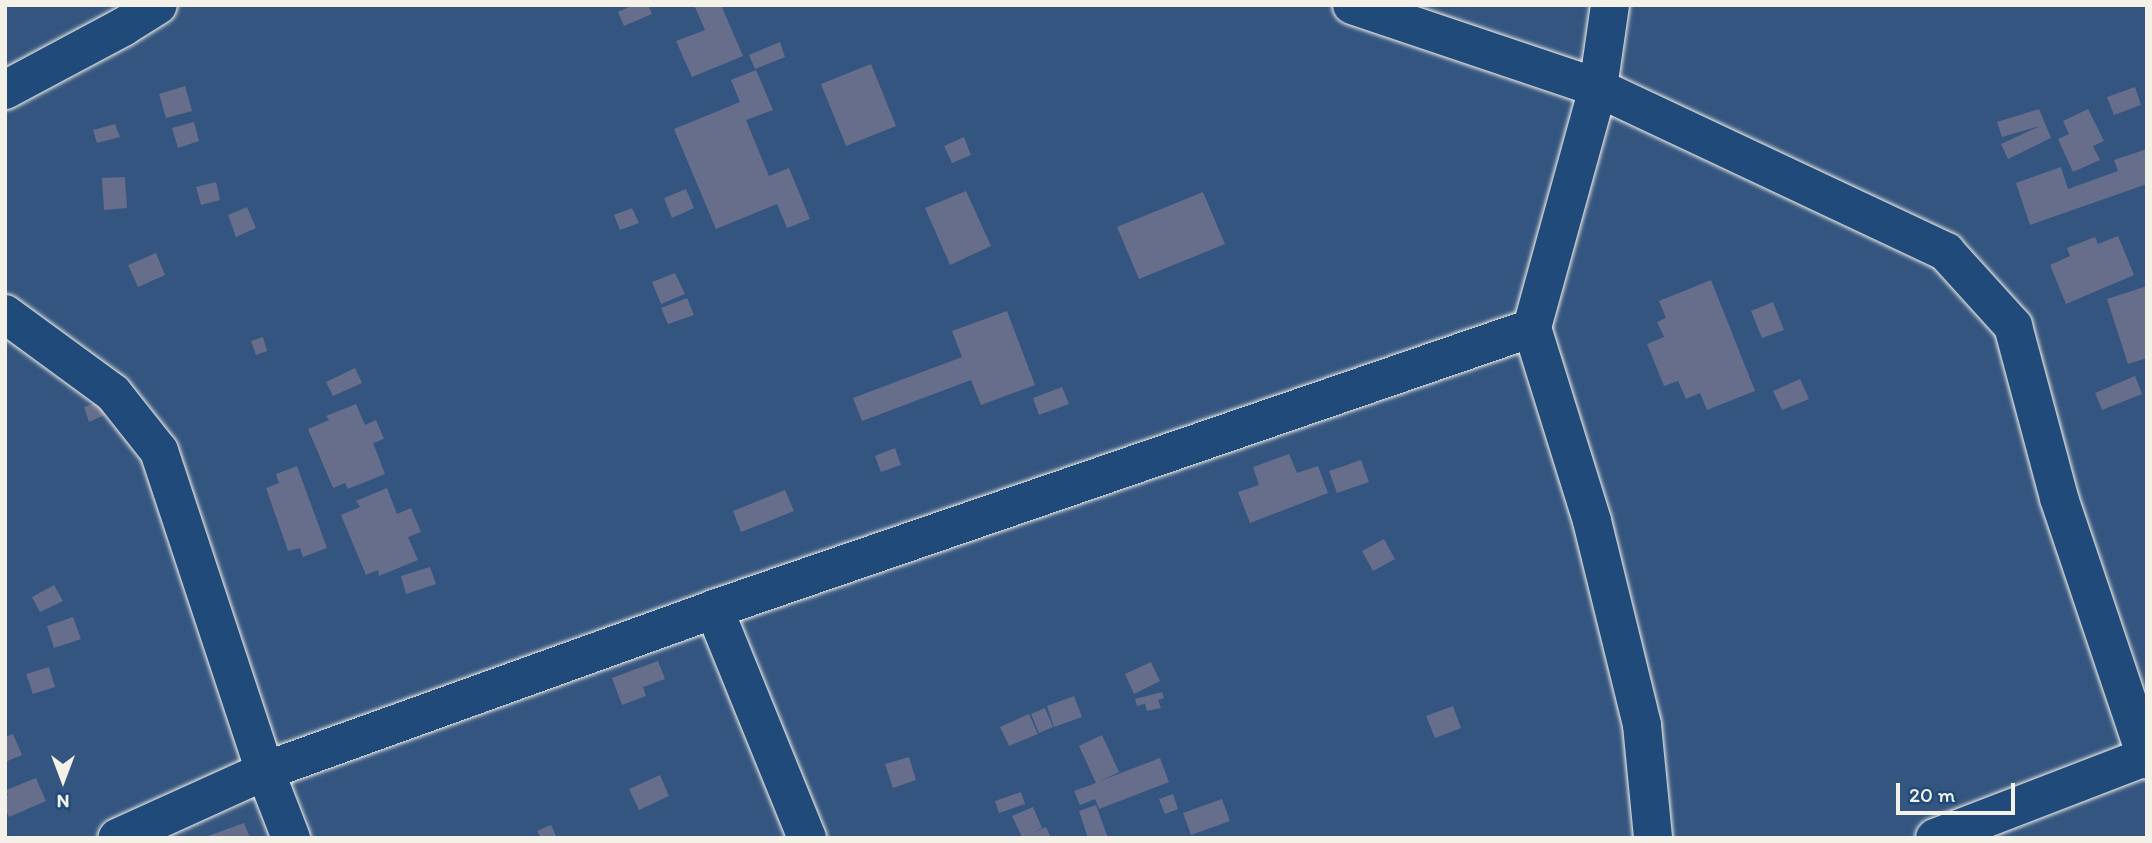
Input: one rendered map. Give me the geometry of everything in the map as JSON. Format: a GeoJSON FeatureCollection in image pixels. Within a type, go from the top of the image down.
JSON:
{"type":"FeatureCollection","features":[{"type":"Feature","properties":{"kind":"street"},"geometry":{"type":"LineString","coordinates":[[5,90],[123,27],[158,5]]}},
{"type":"Feature","properties":{"kind":"street"},"geometry":{"type":"LineString","coordinates":[[1352,5],[1598,88],[1947,252],[2012,326],[2059,498],[2146,758],[1935,838]]}},
{"type":"Feature","properties":{"kind":"street"},"geometry":{"type":"LineString","coordinates":[[1610,5],[1598,88],[1532,328],[1592,521],[1639,713],[1653,838]]}},
{"type":"Feature","properties":{"kind":"street"},"geometry":{"type":"LineString","coordinates":[[5,314],[113,393],[159,451],[265,771],[290,838]]}},
{"type":"Feature","properties":{"kind":"street"},"geometry":{"type":"LineString","coordinates":[[117,838],[265,771],[713,608],[1532,328]]}},
{"type":"Feature","properties":{"kind":"street"},"geometry":{"type":"LineString","coordinates":[[713,608],[807,838]]}},
{"type":"Feature","properties":{"kind":"building"},"geometry":{"type":"Polygon","coordinates":[[[633,5],[648,5],[652,14],[624,26],[618,12],[633,5]]]}},
{"type":"Feature","properties":{"kind":"building"},"geometry":{"type":"Polygon","coordinates":[[[694,5],[721,5],[743,56],[692,77],[676,41],[705,30],[694,5]]]}},
{"type":"Feature","properties":{"kind":"building"},"geometry":{"type":"Polygon","coordinates":[[[780,42],[785,57],[755,69],[749,55],[780,42]]]}},
{"type":"Feature","properties":{"kind":"building"},"geometry":{"type":"Polygon","coordinates":[[[871,64],[896,126],[846,146],[821,84],[871,64]]]}},
{"type":"Feature","properties":{"kind":"building"},"geometry":{"type":"Polygon","coordinates":[[[756,70],[773,110],[746,120],[769,176],[789,168],[810,219],[787,228],[777,204],[716,229],[674,129],[740,102],[731,80],[756,70]]]}},
{"type":"Feature","properties":{"kind":"building"},"geometry":{"type":"Polygon","coordinates":[[[185,86],[192,111],[166,118],[159,94],[185,86]]]}},
{"type":"Feature","properties":{"kind":"building"},"geometry":{"type":"Polygon","coordinates":[[[2135,87],[2141,105],[2114,115],[2107,97],[2135,87]]]}},
{"type":"Feature","properties":{"kind":"building"},"geometry":{"type":"Polygon","coordinates":[[[2039,109],[2051,138],[2008,159],[2001,144],[2040,126],[2002,137],[1997,122],[2039,109]]]}},
{"type":"Feature","properties":{"kind":"building"},"geometry":{"type":"Polygon","coordinates":[[[2088,109],[2104,141],[2093,146],[2100,160],[2073,172],[2058,139],[2069,134],[2063,121],[2088,109]]]}},
{"type":"Feature","properties":{"kind":"building"},"geometry":{"type":"Polygon","coordinates":[[[194,122],[199,141],[178,148],[172,128],[194,122]]]}},
{"type":"Feature","properties":{"kind":"building"},"geometry":{"type":"Polygon","coordinates":[[[115,124],[120,137],[97,143],[93,130],[115,124]]]}},
{"type":"Feature","properties":{"kind":"building"},"geometry":{"type":"Polygon","coordinates":[[[964,137],[971,155],[952,163],[944,146],[964,137]]]}},
{"type":"Feature","properties":{"kind":"building"},"geometry":{"type":"Polygon","coordinates":[[[2147,149],[2147,184],[2030,225],[2016,183],[2061,167],[2068,189],[2118,171],[2114,160],[2147,149]]]}},
{"type":"Feature","properties":{"kind":"building"},"geometry":{"type":"Polygon","coordinates":[[[125,177],[127,208],[104,210],[102,178],[125,177]]]}},
{"type":"Feature","properties":{"kind":"building"},"geometry":{"type":"Polygon","coordinates":[[[216,182],[220,200],[201,205],[196,187],[216,182]]]}},
{"type":"Feature","properties":{"kind":"building"},"geometry":{"type":"Polygon","coordinates":[[[686,189],[694,208],[672,218],[664,198],[686,189]]]}},
{"type":"Feature","properties":{"kind":"building"},"geometry":{"type":"Polygon","coordinates":[[[966,191],[991,246],[950,265],[925,208],[966,191]]]}},
{"type":"Feature","properties":{"kind":"building"},"geometry":{"type":"Polygon","coordinates":[[[1203,192],[1225,244],[1139,279],[1117,227],[1203,192]]]}},
{"type":"Feature","properties":{"kind":"building"},"geometry":{"type":"Polygon","coordinates":[[[247,207],[256,228],[236,237],[228,215],[247,207]]]}},
{"type":"Feature","properties":{"kind":"building"},"geometry":{"type":"Polygon","coordinates":[[[632,208],[639,223],[620,230],[614,215],[632,208]]]}},
{"type":"Feature","properties":{"kind":"building"},"geometry":{"type":"Polygon","coordinates":[[[2118,236],[2134,275],[2066,304],[2050,265],[2070,256],[2067,248],[2095,237],[2098,244],[2118,236]]]}},
{"type":"Feature","properties":{"kind":"building"},"geometry":{"type":"Polygon","coordinates":[[[156,253],[165,275],[138,287],[128,265],[156,253]]]}},
{"type":"Feature","properties":{"kind":"building"},"geometry":{"type":"Polygon","coordinates":[[[675,273],[685,294],[661,304],[652,282],[675,273]]]}},
{"type":"Feature","properties":{"kind":"building"},"geometry":{"type":"Polygon","coordinates":[[[1711,280],[1755,391],[1707,410],[1700,393],[1686,399],[1678,381],[1664,386],[1647,344],[1664,337],[1657,322],[1666,318],[1659,301],[1711,280]]]}},
{"type":"Feature","properties":{"kind":"building"},"geometry":{"type":"Polygon","coordinates":[[[2147,286],[2147,358],[2128,364],[2107,299],[2147,286]]]}},
{"type":"Feature","properties":{"kind":"building"},"geometry":{"type":"Polygon","coordinates":[[[687,298],[694,315],[668,324],[661,308],[687,298]]]}},
{"type":"Feature","properties":{"kind":"building"},"geometry":{"type":"Polygon","coordinates":[[[1773,302],[1784,330],[1762,338],[1751,311],[1773,302]]]}},
{"type":"Feature","properties":{"kind":"building"},"geometry":{"type":"Polygon","coordinates":[[[1007,311],[1035,385],[981,405],[971,380],[862,421],[853,398],[962,357],[952,331],[1007,311]]]}},
{"type":"Feature","properties":{"kind":"building"},"geometry":{"type":"Polygon","coordinates":[[[263,337],[267,351],[256,355],[251,341],[263,337]]]}},
{"type":"Feature","properties":{"kind":"building"},"geometry":{"type":"Polygon","coordinates":[[[355,368],[362,383],[333,396],[326,382],[355,368]]]}},
{"type":"Feature","properties":{"kind":"building"},"geometry":{"type":"Polygon","coordinates":[[[2135,376],[2142,394],[2102,410],[2095,393],[2135,376]]]}},
{"type":"Feature","properties":{"kind":"building"},"geometry":{"type":"Polygon","coordinates":[[[1800,379],[1809,399],[1782,410],[1773,391],[1800,379]]]}},
{"type":"Feature","properties":{"kind":"building"},"geometry":{"type":"Polygon","coordinates":[[[1062,387],[1069,404],[1039,415],[1033,398],[1062,387]]]}},
{"type":"Feature","properties":{"kind":"building"},"geometry":{"type":"Polygon","coordinates":[[[102,401],[107,414],[89,422],[84,407],[102,401]]]}},
{"type":"Feature","properties":{"kind":"building"},"geometry":{"type":"Polygon","coordinates":[[[356,404],[365,425],[376,420],[384,439],[373,443],[385,474],[348,489],[345,483],[333,488],[308,429],[329,420],[326,416],[356,404]]]}},
{"type":"Feature","properties":{"kind":"building"},"geometry":{"type":"Polygon","coordinates":[[[895,448],[901,465],[881,472],[875,456],[895,448]]]}},
{"type":"Feature","properties":{"kind":"building"},"geometry":{"type":"Polygon","coordinates":[[[1289,454],[1297,473],[1318,466],[1328,493],[1250,523],[1238,492],[1259,485],[1253,467],[1289,454]]]}},
{"type":"Feature","properties":{"kind":"building"},"geometry":{"type":"Polygon","coordinates":[[[1361,460],[1369,482],[1337,493],[1329,471],[1361,460]]]}},
{"type":"Feature","properties":{"kind":"building"},"geometry":{"type":"Polygon","coordinates":[[[297,466],[327,548],[303,557],[300,548],[288,551],[266,488],[279,483],[276,474],[297,466]]]}},
{"type":"Feature","properties":{"kind":"building"},"geometry":{"type":"Polygon","coordinates":[[[387,488],[397,514],[411,508],[421,532],[408,537],[418,560],[379,576],[378,570],[366,575],[341,515],[360,507],[356,501],[387,488]]]}},
{"type":"Feature","properties":{"kind":"building"},"geometry":{"type":"Polygon","coordinates":[[[785,490],[794,511],[741,532],[733,511],[785,490]]]}},
{"type":"Feature","properties":{"kind":"building"},"geometry":{"type":"Polygon","coordinates":[[[1384,539],[1395,559],[1373,571],[1362,551],[1384,539]]]}},
{"type":"Feature","properties":{"kind":"building"},"geometry":{"type":"Polygon","coordinates":[[[430,567],[436,584],[406,594],[401,576],[430,567]]]}},
{"type":"Feature","properties":{"kind":"building"},"geometry":{"type":"Polygon","coordinates":[[[54,585],[63,601],[40,612],[32,597],[54,585]]]}},
{"type":"Feature","properties":{"kind":"building"},"geometry":{"type":"Polygon","coordinates":[[[73,617],[81,639],[54,648],[47,626],[73,617]]]}},
{"type":"Feature","properties":{"kind":"building"},"geometry":{"type":"Polygon","coordinates":[[[658,661],[665,679],[643,687],[646,696],[622,705],[612,678],[658,661]]]}},
{"type":"Feature","properties":{"kind":"building"},"geometry":{"type":"Polygon","coordinates":[[[1151,662],[1160,681],[1134,694],[1125,674],[1151,662]]]}},
{"type":"Feature","properties":{"kind":"building"},"geometry":{"type":"Polygon","coordinates":[[[49,667],[55,687],[33,694],[26,674],[49,667]]]}},
{"type":"Feature","properties":{"kind":"building"},"geometry":{"type":"Polygon","coordinates":[[[1162,692],[1164,698],[1158,700],[1161,708],[1147,711],[1145,704],[1137,706],[1135,699],[1162,692]]]}},
{"type":"Feature","properties":{"kind":"building"},"geometry":{"type":"Polygon","coordinates":[[[1074,696],[1082,717],[1054,727],[1047,706],[1074,696]]]}},
{"type":"Feature","properties":{"kind":"building"},"geometry":{"type":"Polygon","coordinates":[[[1453,706],[1461,728],[1435,738],[1426,716],[1453,706]]]}},
{"type":"Feature","properties":{"kind":"building"},"geometry":{"type":"Polygon","coordinates":[[[1045,708],[1053,727],[1039,733],[1031,714],[1045,708]]]}},
{"type":"Feature","properties":{"kind":"building"},"geometry":{"type":"Polygon","coordinates":[[[1029,714],[1038,734],[1009,746],[1000,727],[1029,714]]]}},
{"type":"Feature","properties":{"kind":"building"},"geometry":{"type":"Polygon","coordinates":[[[13,734],[22,755],[5,762],[5,737],[13,734]]]}},
{"type":"Feature","properties":{"kind":"building"},"geometry":{"type":"Polygon","coordinates":[[[1102,735],[1119,772],[1100,781],[1160,758],[1169,782],[1099,809],[1095,799],[1080,805],[1074,791],[1096,783],[1079,746],[1102,735]]]}},
{"type":"Feature","properties":{"kind":"building"},"geometry":{"type":"Polygon","coordinates":[[[909,757],[916,780],[893,788],[885,764],[909,757]]]}},
{"type":"Feature","properties":{"kind":"building"},"geometry":{"type":"Polygon","coordinates":[[[660,775],[669,796],[639,810],[629,789],[660,775]]]}},
{"type":"Feature","properties":{"kind":"building"},"geometry":{"type":"Polygon","coordinates":[[[36,778],[46,801],[9,817],[5,808],[5,796],[8,795],[6,790],[36,778]]]}},
{"type":"Feature","properties":{"kind":"building"},"geometry":{"type":"Polygon","coordinates":[[[1021,792],[1025,804],[999,813],[995,801],[1021,792]]]}},
{"type":"Feature","properties":{"kind":"building"},"geometry":{"type":"Polygon","coordinates":[[[1173,794],[1178,809],[1165,814],[1159,799],[1173,794]]]}},
{"type":"Feature","properties":{"kind":"building"},"geometry":{"type":"Polygon","coordinates":[[[1222,799],[1230,821],[1191,835],[1183,813],[1222,799]]]}},
{"type":"Feature","properties":{"kind":"building"},"geometry":{"type":"Polygon","coordinates":[[[1096,805],[1108,838],[1088,838],[1079,811],[1096,805]]]}},
{"type":"Feature","properties":{"kind":"building"},"geometry":{"type":"Polygon","coordinates":[[[1033,807],[1042,828],[1032,833],[1046,827],[1051,838],[1022,837],[1012,816],[1033,807]]]}},
{"type":"Feature","properties":{"kind":"building"},"geometry":{"type":"Polygon","coordinates":[[[244,823],[250,838],[205,837],[244,823]]]}},
{"type":"Feature","properties":{"kind":"building"},"geometry":{"type":"Polygon","coordinates":[[[551,825],[557,838],[541,838],[537,831],[551,825]]]}}]}
